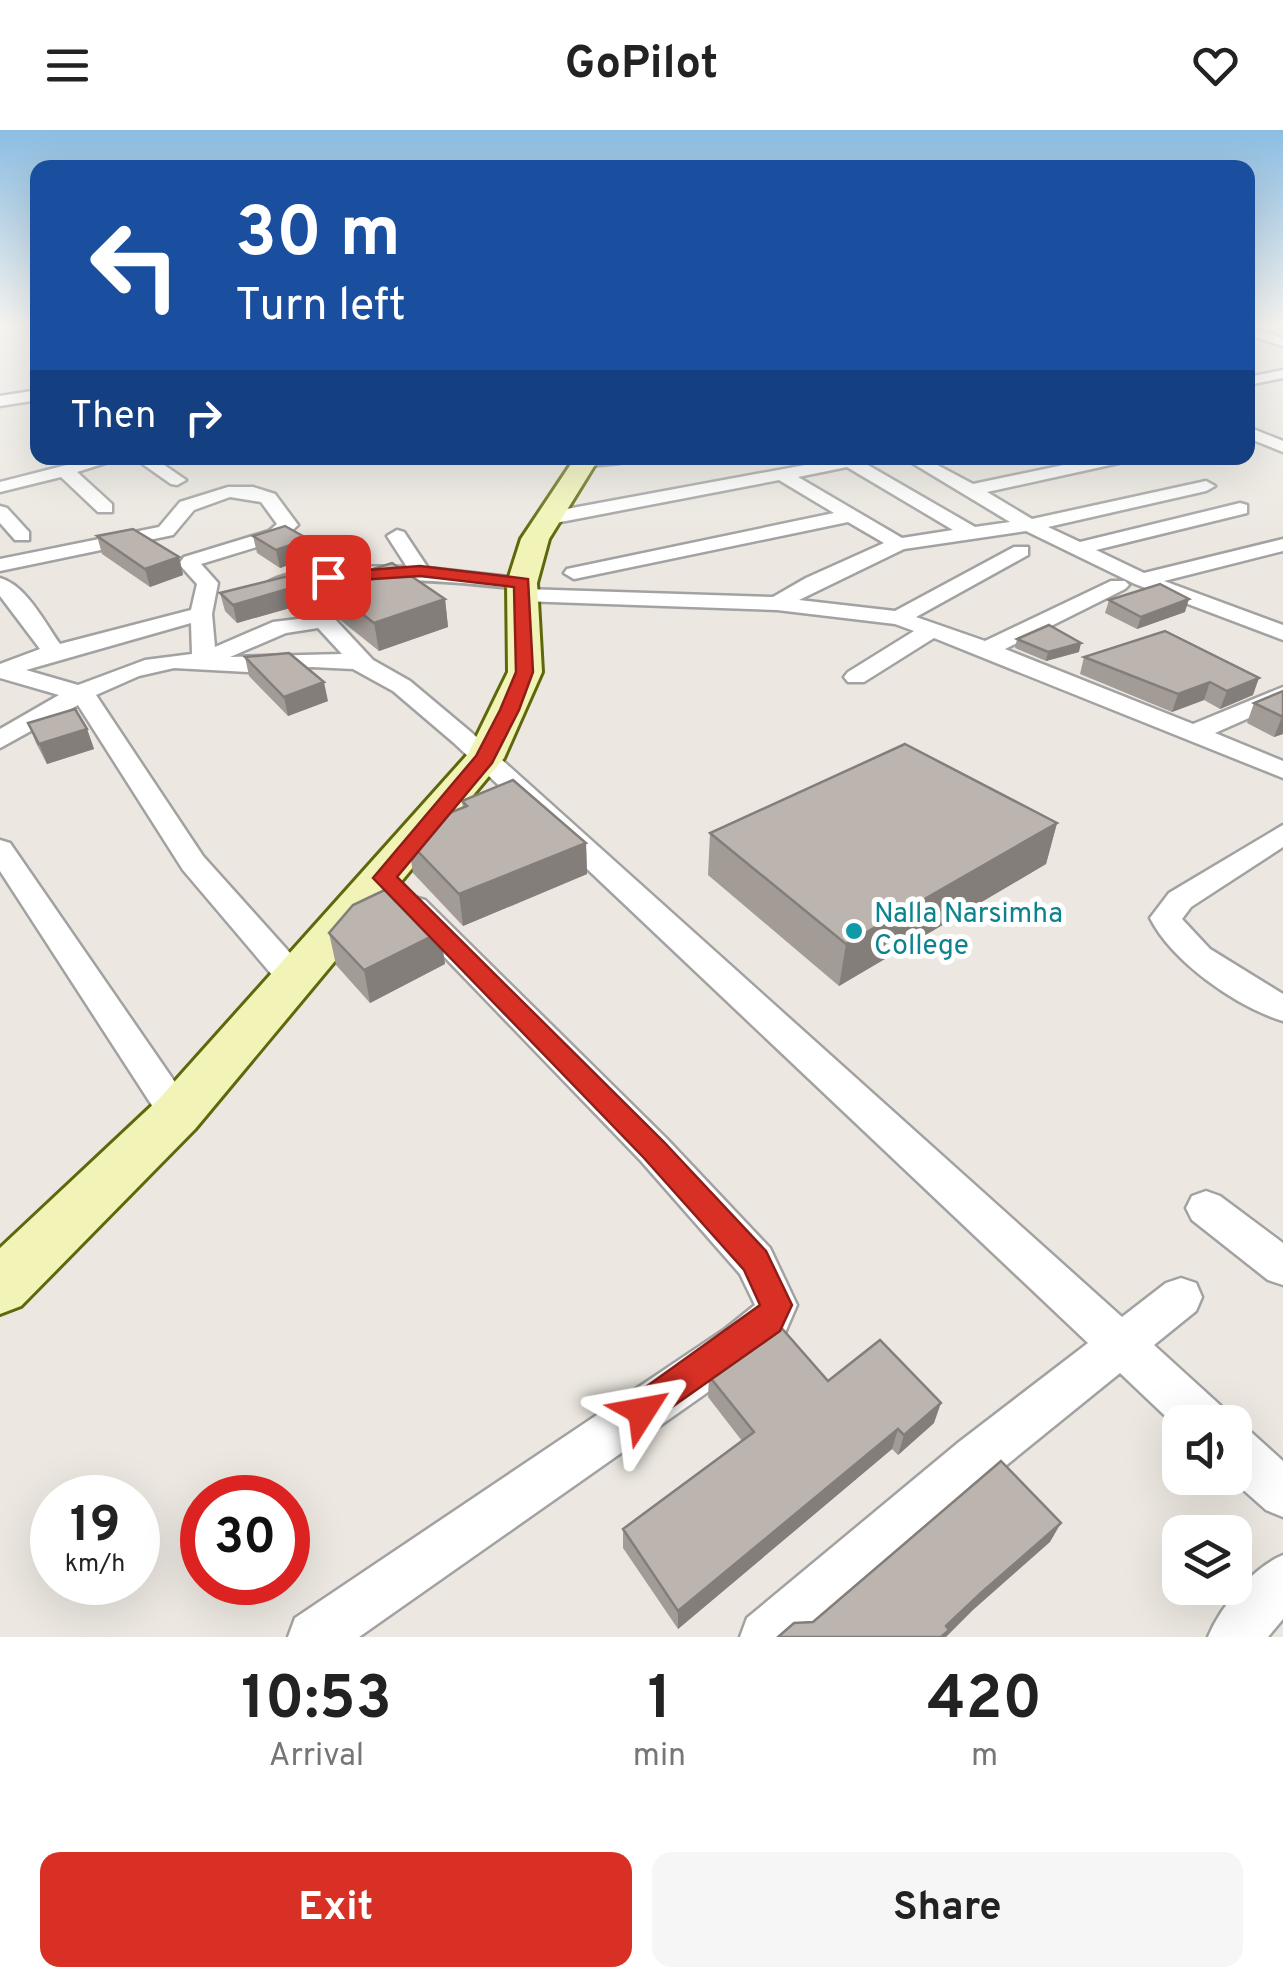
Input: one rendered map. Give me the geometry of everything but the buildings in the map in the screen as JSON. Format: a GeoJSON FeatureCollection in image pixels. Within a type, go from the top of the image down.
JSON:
{"type":"FeatureCollection","features":[{"type":"Feature","properties":{"kind":"street"},"geometry":{"type":"LineString","coordinates":[[5,397],[30,411]]}},
{"type":"Feature","properties":{"kind":"street"},"geometry":{"type":"LineString","coordinates":[[1255,428],[1270,424]]}},
{"type":"Feature","properties":{"kind":"street"},"geometry":{"type":"LineString","coordinates":[[1255,433],[1283,447]]}},
{"type":"Feature","properties":{"kind":"street"},"geometry":{"type":"LineString","coordinates":[[0,487],[84,465]]}},
{"type":"Feature","properties":{"kind":"street"},"geometry":{"type":"LineString","coordinates":[[154,465],[178,480]]}},
{"type":"Feature","properties":{"kind":"street"},"geometry":{"type":"LineString","coordinates":[[0,1287],[177,1114],[296,982],[485,758],[524,672],[522,589],[545,519],[592,465]]}},
{"type":"Feature","properties":{"kind":"street"},"geometry":{"type":"LineString","coordinates":[[545,519],[830,465]]}},
{"type":"Feature","properties":{"kind":"street"},"geometry":{"type":"LineString","coordinates":[[866,465],[970,532]]}},
{"type":"Feature","properties":{"kind":"street"},"geometry":{"type":"LineString","coordinates":[[925,465],[1029,526],[1142,580],[1281,631]]}},
{"type":"Feature","properties":{"kind":"street"},"geometry":{"type":"LineString","coordinates":[[972,490],[1087,465]]}},
{"type":"Feature","properties":{"kind":"street"},"geometry":{"type":"LineString","coordinates":[[64,470],[105,508]]}},
{"type":"Feature","properties":{"kind":"street"},"geometry":{"type":"LineString","coordinates":[[781,474],[900,544]]}},
{"type":"Feature","properties":{"kind":"street"},"geometry":{"type":"LineString","coordinates":[[777,604],[813,582],[900,544],[1029,526],[1206,486]]}},
{"type":"Feature","properties":{"kind":"street"},"geometry":{"type":"LineString","coordinates":[[0,565],[166,531],[187,506],[228,492],[253,492],[268,498],[288,526],[285,530],[189,564],[208,584],[204,660]]}},
{"type":"Feature","properties":{"kind":"street"},"geometry":{"type":"LineString","coordinates":[[1076,549],[1240,509]]}},
{"type":"Feature","properties":{"kind":"street"},"geometry":{"type":"LineString","coordinates":[[0,512],[22,536]]}},
{"type":"Feature","properties":{"kind":"street"},"geometry":{"type":"LineString","coordinates":[[574,573],[849,516]]}},
{"type":"Feature","properties":{"kind":"street"},"geometry":{"type":"LineString","coordinates":[[397,536],[420,571]]}},
{"type":"Feature","properties":{"kind":"street"},"geometry":{"type":"LineString","coordinates":[[1142,580],[1283,545]]}},
{"type":"Feature","properties":{"kind":"street"},"geometry":{"type":"LineString","coordinates":[[898,618],[1021,551]]}},
{"type":"Feature","properties":{"kind":"street"},"geometry":{"type":"LineString","coordinates":[[255,592],[296,581],[420,571],[522,589],[777,604],[898,618],[986,649],[1283,770]]}},
{"type":"Feature","properties":{"kind":"street"},"geometry":{"type":"LineString","coordinates":[[0,584],[24,609],[54,652]]}},
{"type":"Feature","properties":{"kind":"street"},"geometry":{"type":"LineString","coordinates":[[986,649],[1118,585]]}},
{"type":"Feature","properties":{"kind":"street"},"geometry":{"type":"LineString","coordinates":[[1,671],[208,608]]}},
{"type":"Feature","properties":{"kind":"street"},"geometry":{"type":"LineString","coordinates":[[204,660],[281,628],[323,620],[364,664],[402,688],[485,758],[1185,1405]]}},
{"type":"Feature","properties":{"kind":"street"},"geometry":{"type":"LineString","coordinates":[[281,628],[317,660]]}},
{"type":"Feature","properties":{"kind":"street"},"geometry":{"type":"LineString","coordinates":[[856,677],[932,630]]}},
{"type":"Feature","properties":{"kind":"street"},"geometry":{"type":"LineString","coordinates":[[0,740],[83,694],[170,662],[204,660],[242,666],[317,660],[364,664]]}},
{"type":"Feature","properties":{"kind":"street"},"geometry":{"type":"LineString","coordinates":[[1,671],[83,694],[193,864],[296,982]]}},
{"type":"Feature","properties":{"kind":"street"},"geometry":{"type":"LineString","coordinates":[[1192,734],[1283,694]]}},
{"type":"Feature","properties":{"kind":"street"},"geometry":{"type":"LineString","coordinates":[[1283,834],[1180,900],[1166,918],[1170,932],[1191,952],[1283,1009]]}},
{"type":"Feature","properties":{"kind":"street"},"geometry":{"type":"LineString","coordinates":[[0,849],[177,1114]]}},
{"type":"Feature","properties":{"kind":"street"},"geometry":{"type":"LineString","coordinates":[[314,1637],[740,1344],[769,1321],[776,1305],[755,1261],[654,1150],[384,878]]}},
{"type":"Feature","properties":{"kind":"street"},"geometry":{"type":"LineString","coordinates":[[1206,1208],[1283,1267]]}},
{"type":"Feature","properties":{"kind":"street"},"geometry":{"type":"LineString","coordinates":[[766,1637],[976,1459],[1180,1297]]}},
{"type":"Feature","properties":{"kind":"street"},"geometry":{"type":"LineString","coordinates":[[1252,1465],[1283,1493]]}},
{"type":"Feature","properties":{"kind":"street"},"geometry":{"type":"LineString","coordinates":[[1234,1637],[1283,1580]]}},
{"type":"Feature","properties":{"kind":"place","name":"Nalla Narsimha College"},"geometry":{"type":"Point","coordinates":[854,931]}},
{"type":"Feature","properties":{"kind":"route"},"geometry":{"type":"LineString","coordinates":[[328,577],[420,571],[522,583],[524,672],[510,710],[485,758],[384,878],[654,1150],[755,1261],[776,1305],[769,1321],[642,1411]]}}]}
